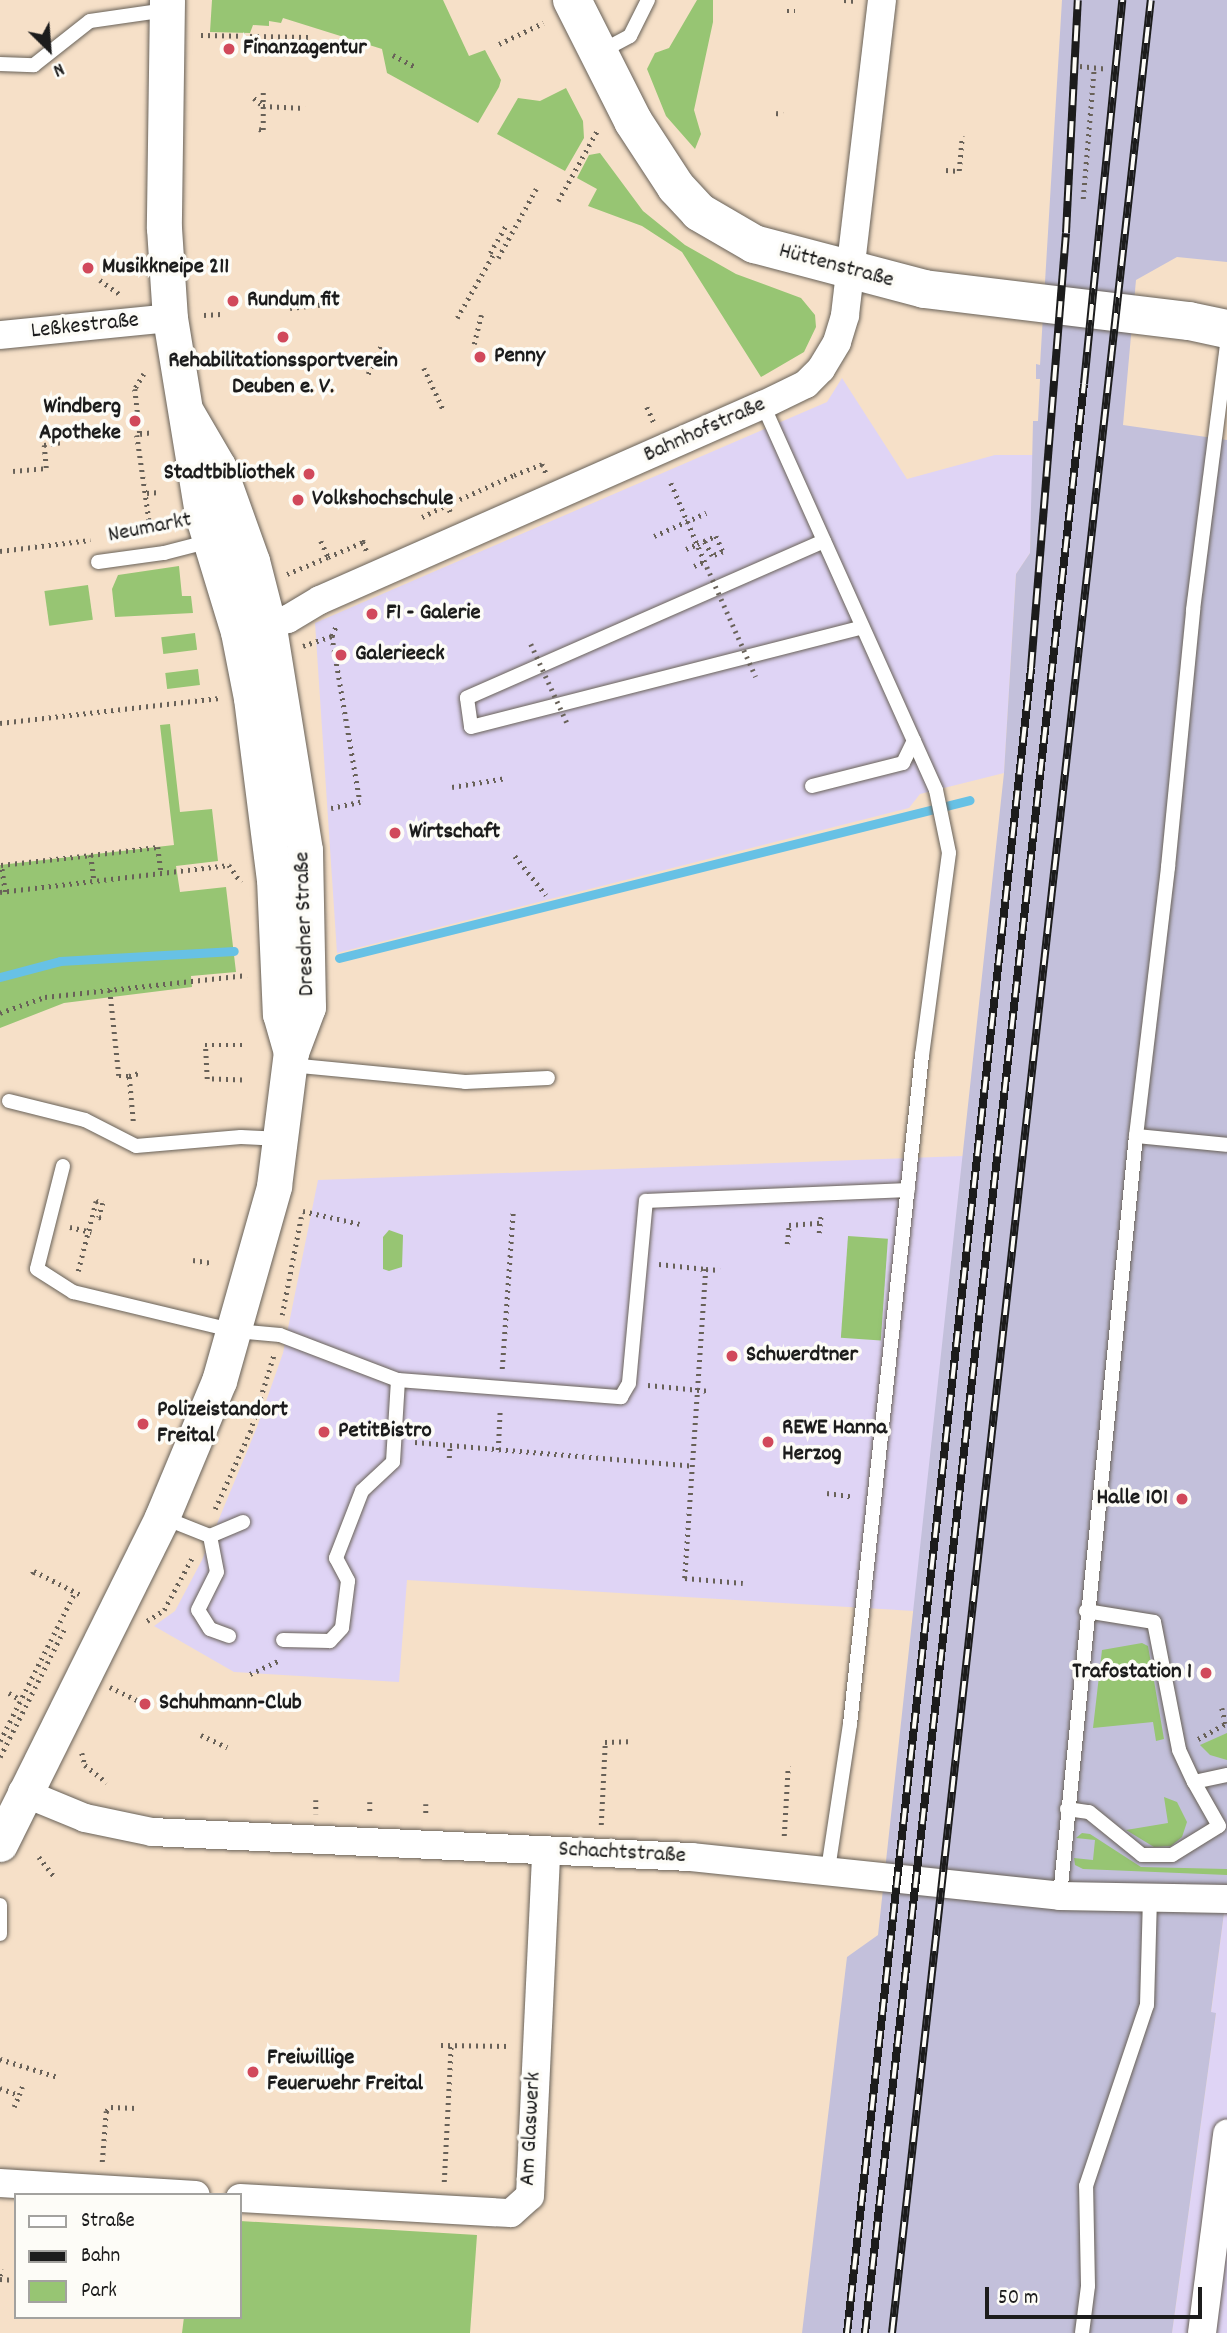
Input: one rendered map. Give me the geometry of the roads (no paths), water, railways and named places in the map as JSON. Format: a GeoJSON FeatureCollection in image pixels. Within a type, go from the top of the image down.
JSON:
{"type":"FeatureCollection","features":[{"type":"Feature","properties":{"kind":"main road","name":"Hüttenstraße"},"geometry":{"type":"LineString","coordinates":[[558,11],[599,53],[656,160],[699,212],[754,244],[850,271],[978,298],[1189,321],[1227,329]]}},
{"type":"Feature","properties":{"kind":"street","name":"Bahnhofstraße"},"geometry":{"type":"LineString","coordinates":[[254,629],[806,384],[832,352],[845,315],[882,0]]}},
{"type":"Feature","properties":{"kind":"street"},"geometry":{"type":"LineString","coordinates":[[167,5],[164,228],[187,316],[187,413]]}},
{"type":"Feature","properties":{"kind":"street","name":"Leßkestraße"},"geometry":{"type":"LineString","coordinates":[[0,335],[187,316]]}},
{"type":"Feature","properties":{"kind":"street","name":"Dresdner Straße"},"geometry":{"type":"LineString","coordinates":[[187,413],[202,514],[211,540],[254,629]]}},
{"type":"Feature","properties":{"kind":"street","name":"Dresdner Straße"},"geometry":{"type":"LineString","coordinates":[[0,1844],[22,1792],[162,1517],[201,1430],[236,1331],[283,1139],[291,1059],[308,1007],[306,862],[254,629],[252,561],[218,466],[187,413]]}},
{"type":"Feature","properties":{"kind":"street","name":"Schachtstraße"},"geometry":{"type":"LineString","coordinates":[[22,1792],[49,1806],[133,1830],[546,1851],[828,1870],[1060,1896],[1227,1899]]}},
{"type":"Feature","properties":{"kind":"street","name":"Am Glaswerk"},"geometry":{"type":"LineString","coordinates":[[242,2198],[511,2213],[530,2196],[546,1851]]}},
{"type":"Feature","properties":{"kind":"street"},"geometry":{"type":"LineString","coordinates":[[1202,2333],[1227,2134]]}},
{"type":"Feature","properties":{"kind":"street"},"geometry":{"type":"LineString","coordinates":[[0,2183],[163,2193]]}},
{"type":"Feature","properties":{"kind":"lane"},"geometry":{"type":"LineString","coordinates":[[599,53],[630,36],[647,2]]}},
{"type":"Feature","properties":{"kind":"lane"},"geometry":{"type":"LineString","coordinates":[[0,64],[34,65],[90,21],[167,5]]}},
{"type":"Feature","properties":{"kind":"lane"},"geometry":{"type":"LineString","coordinates":[[1060,1896],[1086,1611],[1136,1136],[1168,867],[1193,610],[1227,343]]}},
{"type":"Feature","properties":{"kind":"lane"},"geometry":{"type":"LineString","coordinates":[[763,405],[860,628],[936,790],[949,853],[936,979],[908,1191],[850,1724],[828,1870]]}},
{"type":"Feature","properties":{"kind":"lane","name":"Neumarkt"},"geometry":{"type":"LineString","coordinates":[[98,562],[164,553],[211,540]]}},
{"type":"Feature","properties":{"kind":"lane"},"geometry":{"type":"LineString","coordinates":[[824,541],[467,698],[471,727],[860,628]]}},
{"type":"Feature","properties":{"kind":"lane"},"geometry":{"type":"LineString","coordinates":[[812,786],[903,763],[914,740]]}},
{"type":"Feature","properties":{"kind":"lane"},"geometry":{"type":"LineString","coordinates":[[291,1059],[466,1082],[548,1078]]}},
{"type":"Feature","properties":{"kind":"lane"},"geometry":{"type":"LineString","coordinates":[[9,1101],[85,1120],[136,1146],[241,1137],[283,1139]]}},
{"type":"Feature","properties":{"kind":"lane"},"geometry":{"type":"LineString","coordinates":[[1136,1136],[1227,1145]]}},
{"type":"Feature","properties":{"kind":"lane"},"geometry":{"type":"LineString","coordinates":[[63,1166],[37,1269],[73,1292],[236,1331],[280,1335],[398,1380],[621,1397],[629,1383],[646,1201],[861,1189],[908,1191]]}},
{"type":"Feature","properties":{"kind":"lane"},"geometry":{"type":"LineString","coordinates":[[283,1640],[330,1641],[342,1628],[348,1581],[336,1558],[362,1491],[393,1462],[398,1380]]}},
{"type":"Feature","properties":{"kind":"lane"},"geometry":{"type":"LineString","coordinates":[[162,1517],[210,1536],[243,1522]]}},
{"type":"Feature","properties":{"kind":"lane"},"geometry":{"type":"LineString","coordinates":[[210,1536],[218,1572],[198,1610],[210,1629],[229,1636]]}},
{"type":"Feature","properties":{"kind":"lane"},"geometry":{"type":"LineString","coordinates":[[1067,1809],[1088,1812],[1142,1856],[1172,1855],[1223,1829],[1194,1782],[1179,1750],[1154,1622],[1086,1611]]}},
{"type":"Feature","properties":{"kind":"lane"},"geometry":{"type":"LineString","coordinates":[[1194,1782],[1227,1775]]}},
{"type":"Feature","properties":{"kind":"lane"},"geometry":{"type":"LineString","coordinates":[[1082,2333],[1088,2286],[1086,2186],[1147,2006],[1150,1898]]}},
{"type":"Feature","properties":{"kind":"lane"},"geometry":{"type":"LineString","coordinates":[[0,1906],[0,1934]]}},
{"type":"Feature","properties":{"kind":"waterway"},"geometry":{"type":"LineString","coordinates":[[339,958],[970,800]]}},
{"type":"Feature","properties":{"kind":"waterway"},"geometry":{"type":"LineString","coordinates":[[0,977],[60,961],[234,951]]}},
{"type":"Feature","properties":{"kind":"railway"},"geometry":{"type":"LineString","coordinates":[[847,2333],[1031,668],[1066,233],[1078,0]]}},
{"type":"Feature","properties":{"kind":"railway"},"geometry":{"type":"LineString","coordinates":[[865,2333],[1084,384],[1122,0]]}},
{"type":"Feature","properties":{"kind":"railway"},"geometry":{"type":"LineString","coordinates":[[892,2333],[1151,0]]}},
{"type":"Feature","properties":{"kind":"place","name":"Finanzagentur"},"geometry":{"type":"Point","coordinates":[229,49]}},
{"type":"Feature","properties":{"kind":"place","name":"Musikkneipe 211"},"geometry":{"type":"Point","coordinates":[88,268]}},
{"type":"Feature","properties":{"kind":"place","name":"Rundum fit"},"geometry":{"type":"Point","coordinates":[233,301]}},
{"type":"Feature","properties":{"kind":"place","name":"Rehabilitationssportverein Deuben e. V."},"geometry":{"type":"Point","coordinates":[283,337]}},
{"type":"Feature","properties":{"kind":"place","name":"Penny"},"geometry":{"type":"Point","coordinates":[480,357]}},
{"type":"Feature","properties":{"kind":"place","name":"Windberg Apotheke"},"geometry":{"type":"Point","coordinates":[135,421]}},
{"type":"Feature","properties":{"kind":"place","name":"Stadtbibliothek"},"geometry":{"type":"Point","coordinates":[309,474]}},
{"type":"Feature","properties":{"kind":"place","name":"Volkshochschule"},"geometry":{"type":"Point","coordinates":[298,500]}},
{"type":"Feature","properties":{"kind":"place","name":"F1 - Galerie"},"geometry":{"type":"Point","coordinates":[372,614]}},
{"type":"Feature","properties":{"kind":"place","name":"Galerieeck"},"geometry":{"type":"Point","coordinates":[341,655]}},
{"type":"Feature","properties":{"kind":"place","name":"Wirtschaft"},"geometry":{"type":"Point","coordinates":[395,833]}},
{"type":"Feature","properties":{"kind":"place","name":"Schwerdtner"},"geometry":{"type":"Point","coordinates":[732,1356]}},
{"type":"Feature","properties":{"kind":"place","name":"Polizeistandort Freital"},"geometry":{"type":"Point","coordinates":[143,1424]}},
{"type":"Feature","properties":{"kind":"place","name":"PetitBistro"},"geometry":{"type":"Point","coordinates":[324,1432]}},
{"type":"Feature","properties":{"kind":"place","name":"REWE Hanna Herzog"},"geometry":{"type":"Point","coordinates":[768,1442]}},
{"type":"Feature","properties":{"kind":"place","name":"Halle 101"},"geometry":{"type":"Point","coordinates":[1182,1499]}},
{"type":"Feature","properties":{"kind":"place","name":"Trafostation 1"},"geometry":{"type":"Point","coordinates":[1206,1673]}},
{"type":"Feature","properties":{"kind":"place","name":"Schuhmann-Club"},"geometry":{"type":"Point","coordinates":[145,1704]}},
{"type":"Feature","properties":{"kind":"place","name":"Freiwillige Feuerwehr Freital"},"geometry":{"type":"Point","coordinates":[253,2072]}}]}
